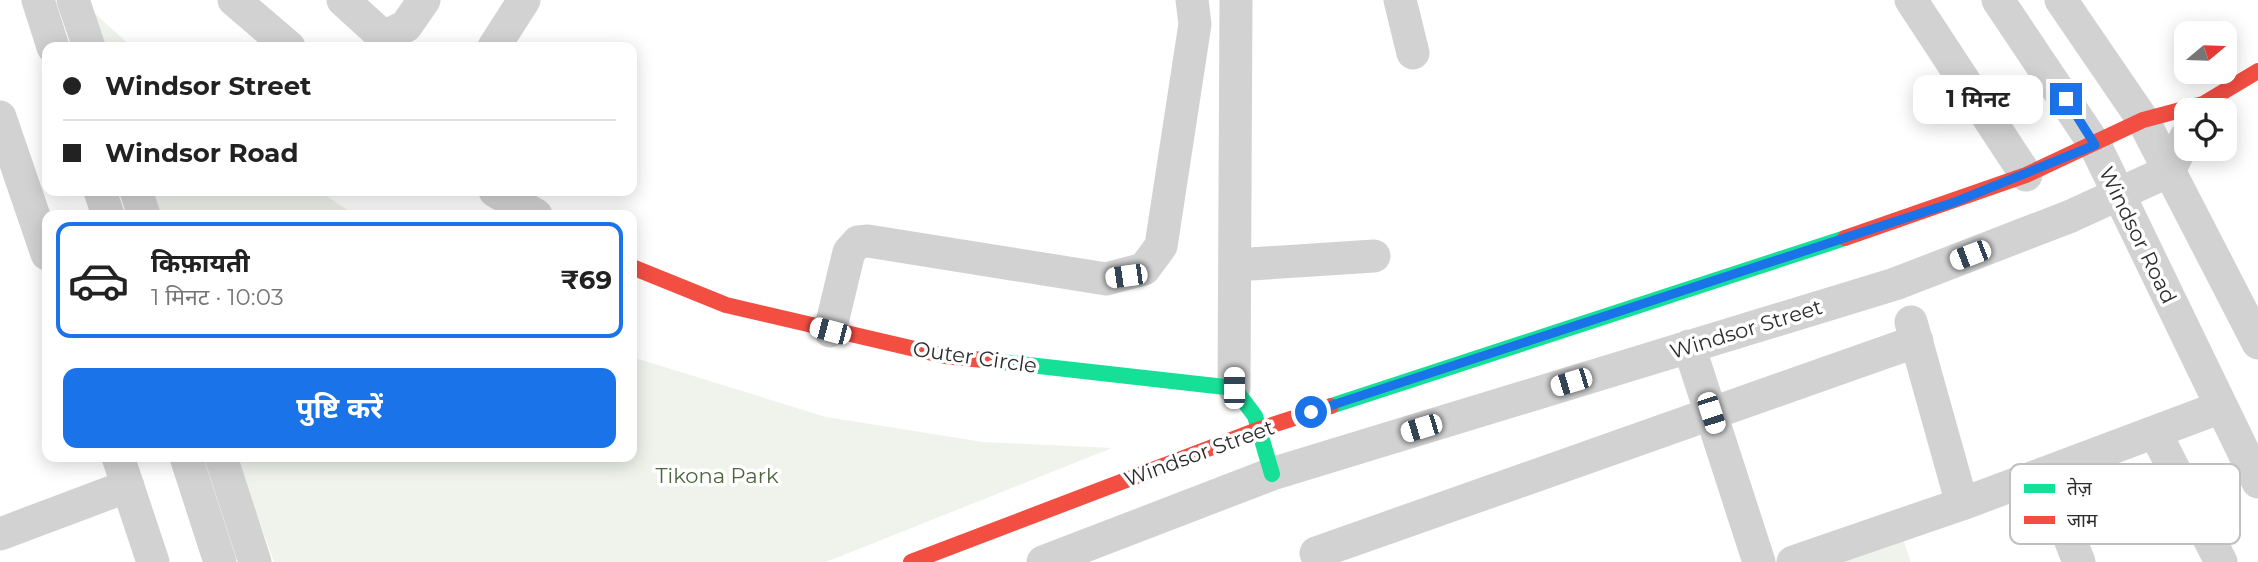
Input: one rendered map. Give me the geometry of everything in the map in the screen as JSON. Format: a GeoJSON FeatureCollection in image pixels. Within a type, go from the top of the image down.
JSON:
{"type":"FeatureCollection","features":[{"type":"Feature","properties":{"kind":"street"},"geometry":{"type":"LineString","coordinates":[[38,0],[52,42]]}},
{"type":"Feature","properties":{"kind":"street"},"geometry":{"type":"LineString","coordinates":[[73,0],[87,42]]}},
{"type":"Feature","properties":{"kind":"street"},"geometry":{"type":"LineString","coordinates":[[234,0],[283,42]]}},
{"type":"Feature","properties":{"kind":"street"},"geometry":{"type":"LineString","coordinates":[[343,0],[377,31],[388,34],[406,26],[424,0]]}},
{"type":"Feature","properties":{"kind":"street"},"geometry":{"type":"LineString","coordinates":[[497,42],[524,0]]}},
{"type":"Feature","properties":{"kind":"street"},"geometry":{"type":"LineString","coordinates":[[830,331],[849,252],[858,242],[869,241],[1106,279],[1144,268],[1161,246],[1195,24],[1192,0]]}},
{"type":"Feature","properties":{"kind":"street"},"geometry":{"type":"LineString","coordinates":[[1236,0],[1234,388],[1245,396],[1260,429],[1272,474]]}},
{"type":"Feature","properties":{"kind":"street"},"geometry":{"type":"LineString","coordinates":[[1400,0],[1413,53]]}},
{"type":"Feature","properties":{"kind":"street"},"geometry":{"type":"LineString","coordinates":[[1910,0],[2026,175]]}},
{"type":"Feature","properties":{"kind":"street","name":"Windsor Road"},"geometry":{"type":"LineString","coordinates":[[1998,0],[2095,145],[2258,482]]}},
{"type":"Feature","properties":{"kind":"street"},"geometry":{"type":"LineString","coordinates":[[2061,0],[2143,120],[2258,343]]}},
{"type":"Feature","properties":{"kind":"street","name":"Windsor Street"},"geometry":{"type":"LineString","coordinates":[[2215,98],[2258,71]]}},
{"type":"Feature","properties":{"kind":"street","name":"Windsor Street"},"geometry":{"type":"LineString","coordinates":[[911,562],[1260,429],[1942,206],[2026,175],[2095,145],[2143,120],[2174,113]]}},
{"type":"Feature","properties":{"kind":"street"},"geometry":{"type":"LineString","coordinates":[[0,117],[7,164],[42,243]]}},
{"type":"Feature","properties":{"kind":"street"},"geometry":{"type":"LineString","coordinates":[[2169,171],[2174,161]]}},
{"type":"Feature","properties":{"kind":"street","name":"Windsor Street"},"geometry":{"type":"LineString","coordinates":[[1053,560],[1272,474],[1895,284],[2119,195],[2169,171]]}},
{"type":"Feature","properties":{"kind":"street"},"geometry":{"type":"LineString","coordinates":[[504,196],[527,210]]}},
{"type":"Feature","properties":{"kind":"street"},"geometry":{"type":"LineString","coordinates":[[1235,265],[1374,256]]}},
{"type":"Feature","properties":{"kind":"street","name":"Outer Circle"},"geometry":{"type":"LineString","coordinates":[[637,269],[726,305],[945,356],[1234,388]]}},
{"type":"Feature","properties":{"kind":"street"},"geometry":{"type":"LineString","coordinates":[[1319,562],[1316,554],[1711,413],[1914,331],[1962,504]]}},
{"type":"Feature","properties":{"kind":"street"},"geometry":{"type":"LineString","coordinates":[[1689,346],[1759,562]]}},
{"type":"Feature","properties":{"kind":"street"},"geometry":{"type":"LineString","coordinates":[[2068,464],[2221,407]]}},
{"type":"Feature","properties":{"kind":"street"},"geometry":{"type":"LineString","coordinates":[[2155,432],[2171,464]]}},
{"type":"Feature","properties":{"kind":"street"},"geometry":{"type":"LineString","coordinates":[[188,462],[220,562]]}},
{"type":"Feature","properties":{"kind":"street"},"geometry":{"type":"LineString","coordinates":[[223,462],[255,562]]}},
{"type":"Feature","properties":{"kind":"street"},"geometry":{"type":"LineString","coordinates":[[0,534],[123,471],[153,562]]}},
{"type":"Feature","properties":{"kind":"street"},"geometry":{"type":"LineString","coordinates":[[1793,562],[2010,486]]}},
{"type":"Feature","properties":{"kind":"street"},"geometry":{"type":"LineString","coordinates":[[2072,544],[2079,562]]}},
{"type":"Feature","properties":{"kind":"street"},"geometry":{"type":"LineString","coordinates":[[2212,544],[2221,562]]}},
{"type":"Feature","properties":{"kind":"green space"},"geometry":{"type":"Polygon","coordinates":[[[80,0],[126,42],[86,42],[80,0]]]}},
{"type":"Feature","properties":{"kind":"green space"},"geometry":{"type":"Polygon","coordinates":[[[141,196],[326,196],[348,210],[146,210],[141,196]]]}},
{"type":"Feature","properties":{"kind":"green space","name":"Tikona Park"},"geometry":{"type":"Polygon","coordinates":[[[637,359],[826,417],[983,442],[1112,448],[826,562],[274,562],[238,462],[637,462],[637,359]]]}},
{"type":"Feature","properties":{"kind":"green space"},"geometry":{"type":"Polygon","coordinates":[[[1903,539],[1911,562],[1838,562],[1903,539]]]}},
{"type":"Feature","properties":{"kind":"traffic: fast"},"geometry":{"type":"LineString","coordinates":[[1331,406],[1845,238]]}},
{"type":"Feature","properties":{"kind":"traffic: fast"},"geometry":{"type":"LineString","coordinates":[[1002,362],[1234,388],[1255,416],[1272,474]]}},
{"type":"Feature","properties":{"kind":"traffic: jam"},"geometry":{"type":"LineString","coordinates":[[1845,238],[2026,175],[2143,120],[2203,104],[2258,71]]}},
{"type":"Feature","properties":{"kind":"traffic: jam"},"geometry":{"type":"LineString","coordinates":[[637,269],[726,305],[945,356],[1002,362]]}},
{"type":"Feature","properties":{"kind":"traffic: jam"},"geometry":{"type":"LineString","coordinates":[[911,562],[1260,429],[1331,406]]}},
{"type":"Feature","properties":{"kind":"route"},"geometry":{"type":"LineString","coordinates":[[1311,412],[1955,202],[2026,175],[2095,145],[2066,99]]}}]}
